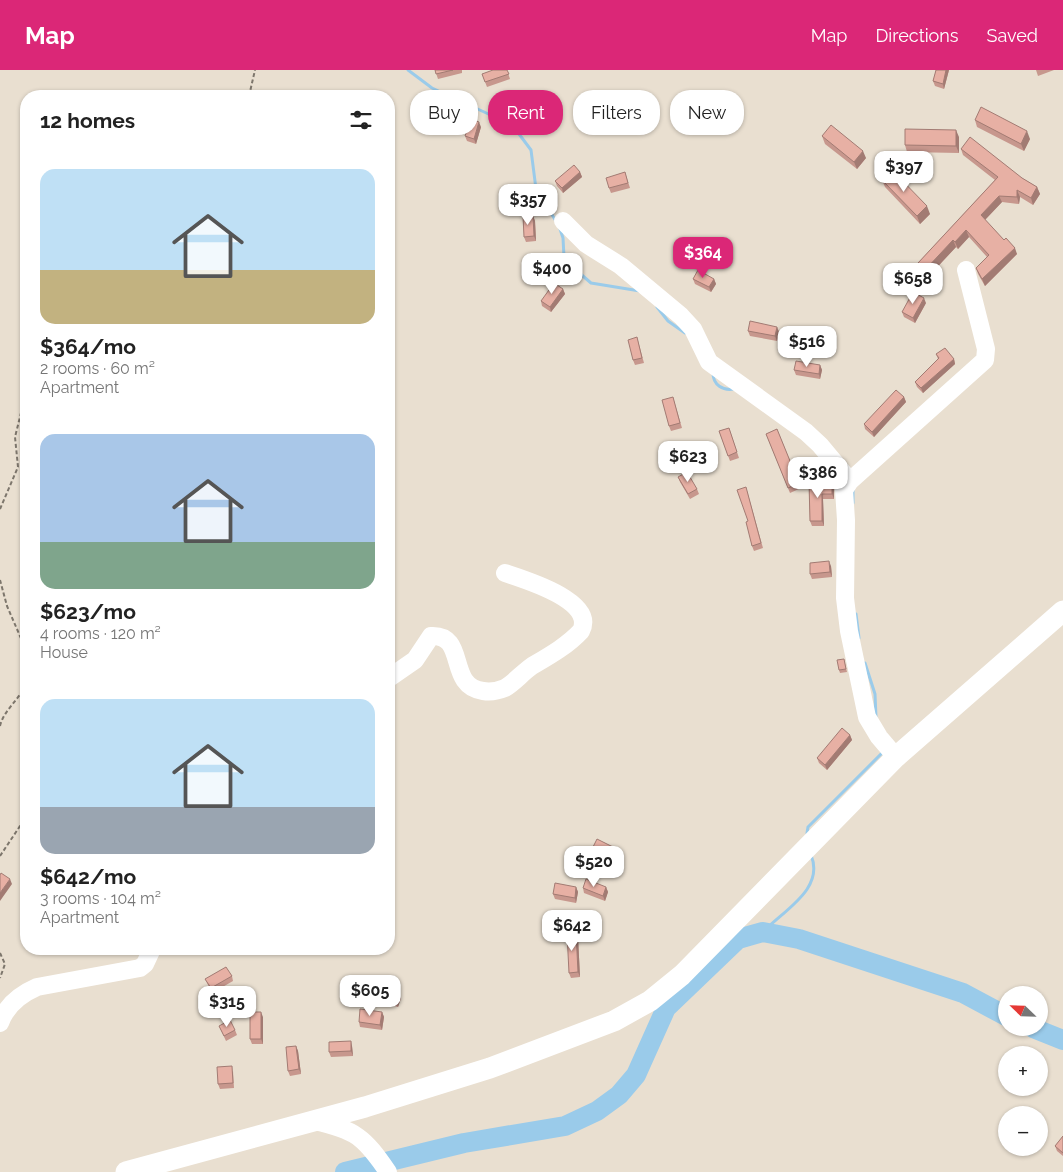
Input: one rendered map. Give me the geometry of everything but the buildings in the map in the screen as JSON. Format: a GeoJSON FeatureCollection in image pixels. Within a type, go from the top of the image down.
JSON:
{"type":"FeatureCollection","features":[{"type":"Feature","properties":{"kind":"main road"},"geometry":{"type":"LineString","coordinates":[[126,1172],[313,1121],[490,1068],[614,1021],[650,1001],[682,975],[896,757],[1063,611]]}},
{"type":"Feature","properties":{"kind":"street"},"geometry":{"type":"LineString","coordinates":[[563,221],[586,244],[621,266],[681,316],[693,329],[709,362],[806,432],[820,444],[850,481]]}},
{"type":"Feature","properties":{"kind":"street"},"geometry":{"type":"LineString","coordinates":[[896,757],[879,737],[867,717],[850,631],[845,598],[846,520],[844,490],[850,481],[985,360],[986,349],[966,270]]}},
{"type":"Feature","properties":{"kind":"street"},"geometry":{"type":"LineString","coordinates":[[395,674],[415,660],[431,636],[438,635],[447,639],[452,646],[460,676],[471,687],[491,692],[504,688],[532,666],[548,658],[581,631],[585,624],[584,617],[577,607],[542,586],[505,573]]}},
{"type":"Feature","properties":{"kind":"street"},"geometry":{"type":"LineString","coordinates":[[2,1014],[37,987],[140,968],[145,964],[149,955]]}},
{"type":"Feature","properties":{"kind":"street"},"geometry":{"type":"LineString","coordinates":[[313,1121],[339,1126],[355,1134],[370,1145],[388,1172]]}},
{"type":"Feature","properties":{"kind":"path"},"geometry":{"type":"LineString","coordinates":[[250,90],[255,70]]}},
{"type":"Feature","properties":{"kind":"path"},"geometry":{"type":"LineString","coordinates":[[0,509],[18,467],[15,437],[20,417]]}},
{"type":"Feature","properties":{"kind":"path"},"geometry":{"type":"LineString","coordinates":[[0,580],[7,606],[20,636]]}},
{"type":"Feature","properties":{"kind":"path"},"geometry":{"type":"LineString","coordinates":[[0,726],[2,718],[20,696]]}},
{"type":"Feature","properties":{"kind":"path"},"geometry":{"type":"LineString","coordinates":[[0,856],[20,826]]}},
{"type":"Feature","properties":{"kind":"path"},"geometry":{"type":"LineString","coordinates":[[0,953],[5,964],[0,978]]}},
{"type":"Feature","properties":{"kind":"waterway"},"geometry":{"type":"LineString","coordinates":[[408,70],[432,88],[508,123],[516,130],[531,150],[536,189],[559,226],[563,238],[564,257],[569,264],[591,283],[640,291]]}},
{"type":"Feature","properties":{"kind":"waterway"},"geometry":{"type":"LineString","coordinates":[[657,307],[668,321],[685,333]]}},
{"type":"Feature","properties":{"kind":"waterway"},"geometry":{"type":"LineString","coordinates":[[713,373],[713,377],[719,386],[726,389],[734,389]]}},
{"type":"Feature","properties":{"kind":"waterway"},"geometry":{"type":"LineString","coordinates":[[853,487],[853,503]]}},
{"type":"Feature","properties":{"kind":"waterway"},"geometry":{"type":"LineString","coordinates":[[856,614],[859,638]]}},
{"type":"Feature","properties":{"kind":"waterway"},"geometry":{"type":"LineString","coordinates":[[865,663],[875,694],[876,718]]}},
{"type":"Feature","properties":{"kind":"waterway"},"geometry":{"type":"LineString","coordinates":[[807,833],[808,827],[883,752]]}},
{"type":"Feature","properties":{"kind":"waterway"},"geometry":{"type":"LineString","coordinates":[[763,932],[808,889],[814,867],[811,855]]}},
{"type":"Feature","properties":{"kind":"waterway"},"geometry":{"type":"LineString","coordinates":[[345,1172],[464,1143],[565,1126],[597,1111],[619,1095],[636,1075],[666,1008],[738,939],[763,932],[799,939],[963,993],[998,1012]]}},
{"type":"Feature","properties":{"kind":"waterway"},"geometry":{"type":"LineString","coordinates":[[1048,1034],[1063,1040]]}}]}
